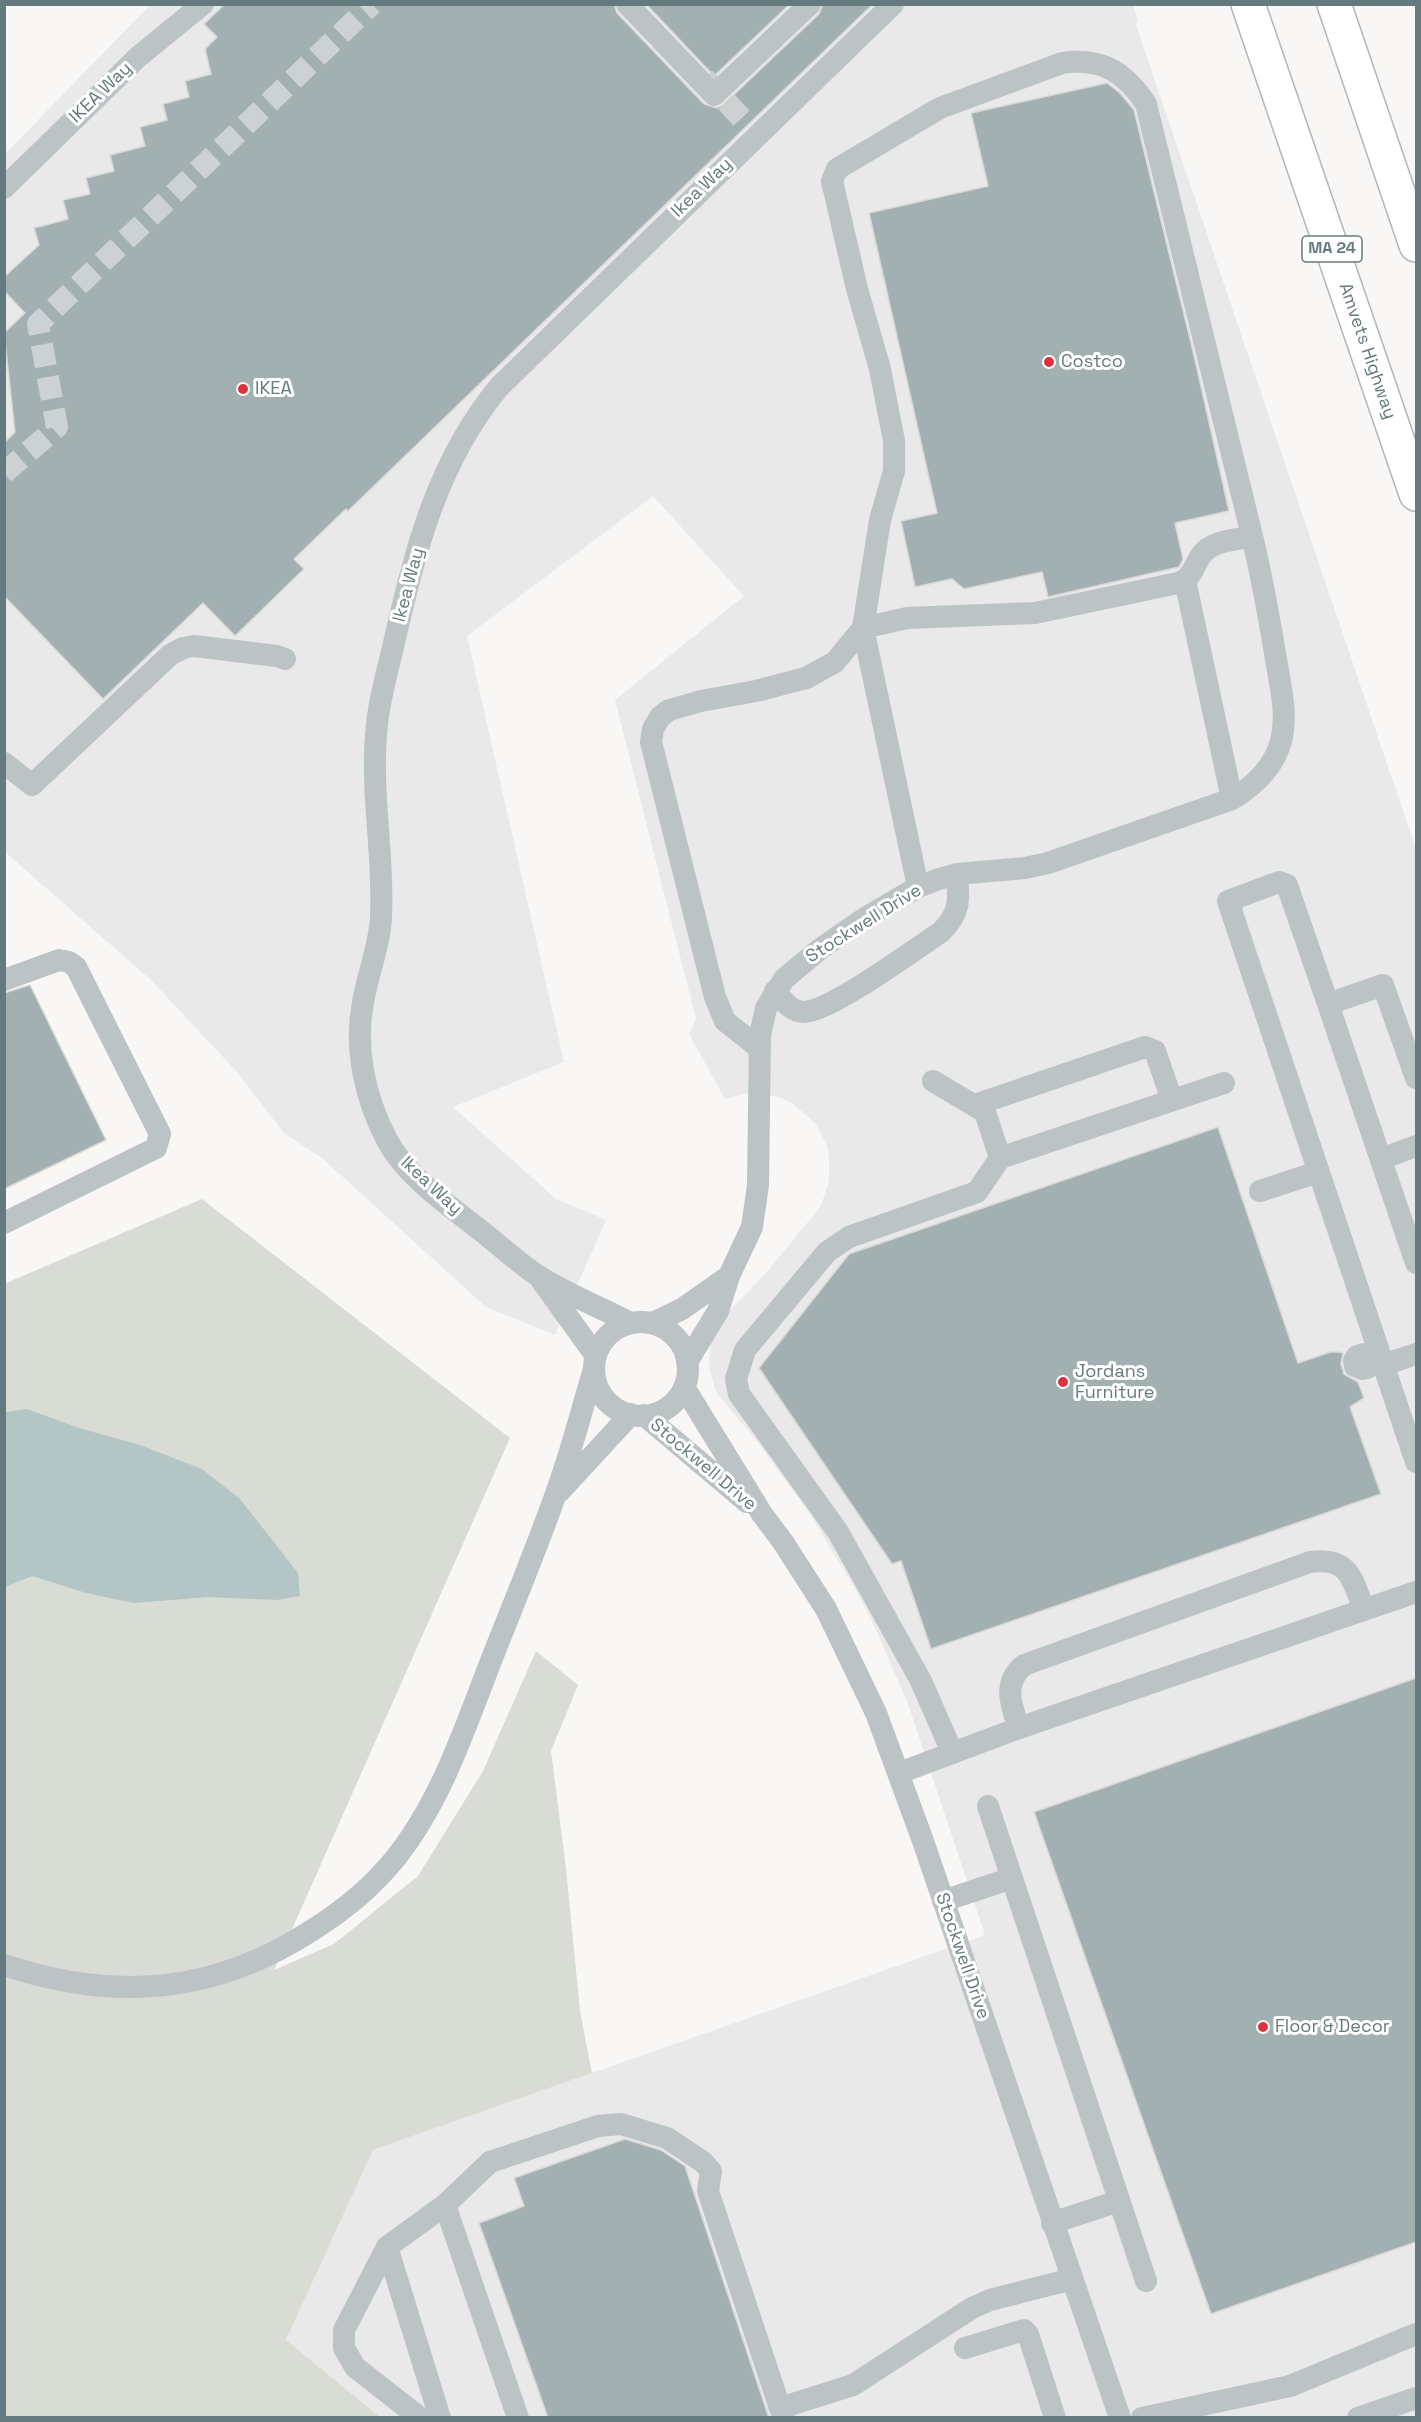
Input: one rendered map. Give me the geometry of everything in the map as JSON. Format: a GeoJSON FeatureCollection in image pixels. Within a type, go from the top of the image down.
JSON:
{"type":"FeatureCollection","features":[{"type":"Feature","properties":{"kind":"highway","name":"Amvets Highway"},"geometry":{"type":"LineString","coordinates":[[1248,4],[1416,494]]}},
{"type":"Feature","properties":{"kind":"highway"},"geometry":{"type":"LineString","coordinates":[[1334,4],[1416,245]]}},
{"type":"Feature","properties":{"kind":"street","name":"IKEA Way"},"geometry":{"type":"LineString","coordinates":[[4,188],[138,57],[202,4]]}},
{"type":"Feature","properties":{"kind":"street"},"geometry":{"type":"LineString","coordinates":[[627,4],[714,95],[810,4]]}},
{"type":"Feature","properties":{"kind":"street","name":"Ikea Way"},"geometry":{"type":"LineString","coordinates":[[630,1323],[537,1275],[428,1188],[389,1144],[376,1117],[361,1062],[359,1036],[363,1003],[381,924],[383,886],[376,789],[376,735],[380,707],[400,617],[422,537],[446,471],[468,428],[499,387],[752,130],[893,4]]}},
{"type":"Feature","properties":{"kind":"street","name":"Stockwell Drive"},"geometry":{"type":"LineString","coordinates":[[687,1362],[718,1311],[729,1276],[752,1227],[758,1185],[759,1048],[762,1020],[775,991],[784,979],[820,949],[918,887],[957,874],[1025,868],[1048,863],[1232,799],[1254,784],[1265,772],[1277,752],[1283,732],[1282,699],[1265,593],[1146,104],[1129,82],[1104,64],[1078,60],[1062,63],[940,108],[837,169],[834,174],[832,181],[857,289],[880,369],[894,441],[894,471],[879,520],[863,628]]}},
{"type":"Feature","properties":{"kind":"street"},"geometry":{"type":"LineString","coordinates":[[759,1048],[725,1021],[716,997],[651,742],[653,729],[660,717],[669,710],[682,706],[806,678],[842,656],[863,628],[907,618],[1035,614],[1185,580],[1195,570],[1201,555],[1216,544],[1252,536]]}},
{"type":"Feature","properties":{"kind":"street"},"geometry":{"type":"LineString","coordinates":[[1185,580],[1232,799]]}},
{"type":"Feature","properties":{"kind":"street"},"geometry":{"type":"LineString","coordinates":[[863,628],[918,887]]}},
{"type":"Feature","properties":{"kind":"street"},"geometry":{"type":"LineString","coordinates":[[4,763],[32,785],[170,655],[183,648],[207,647],[285,658]]}},
{"type":"Feature","properties":{"kind":"street"},"geometry":{"type":"LineString","coordinates":[[775,991],[792,1010],[803,1012],[814,1011],[836,1001],[941,932],[958,907],[957,874]]}},
{"type":"Feature","properties":{"kind":"street"},"geometry":{"type":"LineString","coordinates":[[1416,1263],[1287,885],[1279,882],[1228,901],[1318,1172],[1369,1363],[1416,1462]]}},
{"type":"Feature","properties":{"kind":"street"},"geometry":{"type":"LineString","coordinates":[[4,980],[59,960],[69,962],[76,967],[160,1134],[156,1148],[4,1223]]}},
{"type":"Feature","properties":{"kind":"street"},"geometry":{"type":"LineString","coordinates":[[1328,1004],[1383,985],[1416,1078]]}},
{"type":"Feature","properties":{"kind":"street"},"geometry":{"type":"LineString","coordinates":[[975,1105],[1145,1047],[1155,1051],[1172,1100]]}},
{"type":"Feature","properties":{"kind":"street"},"geometry":{"type":"LineString","coordinates":[[933,1081],[985,1112],[1000,1158]]}},
{"type":"Feature","properties":{"kind":"street"},"geometry":{"type":"LineString","coordinates":[[952,1752],[921,1681],[838,1532],[739,1394],[736,1379],[745,1350],[827,1252],[849,1237],[977,1192],[989,1178],[1000,1158],[1224,1083]]}},
{"type":"Feature","properties":{"kind":"street"},"geometry":{"type":"LineString","coordinates":[[1381,1159],[1416,1146]]}},
{"type":"Feature","properties":{"kind":"street"},"geometry":{"type":"LineString","coordinates":[[1260,1191],[1318,1172]]}},
{"type":"Feature","properties":{"kind":"street","name":"Ikea Way"},"geometry":{"type":"LineString","coordinates":[[537,1275],[560,1304],[595,1363]]}},
{"type":"Feature","properties":{"kind":"street"},"geometry":{"type":"LineString","coordinates":[[653,1323],[682,1308],[729,1276]]}},
{"type":"Feature","properties":{"kind":"street"},"geometry":{"type":"LineString","coordinates":[[4,1965],[76,1983],[122,1988],[166,1986],[213,1977],[257,1962],[301,1938],[337,1914],[367,1889],[394,1859],[419,1824],[438,1791],[457,1749],[555,1497],[595,1363],[605,1338],[630,1323],[653,1323],[662,1326],[681,1345],[687,1362],[684,1387],[679,1396],[664,1410],[637,1415],[616,1408],[604,1398],[597,1384],[595,1363]]}},
{"type":"Feature","properties":{"kind":"street"},"geometry":{"type":"LineString","coordinates":[[1369,1363],[1416,1354]]}},
{"type":"Feature","properties":{"kind":"street","name":"Stockwell Drive"},"geometry":{"type":"LineString","coordinates":[[684,1387],[762,1514],[805,1575],[836,1627],[876,1713],[899,1773],[1120,2418]]}},
{"type":"Feature","properties":{"kind":"street"},"geometry":{"type":"LineString","coordinates":[[555,1497],[637,1415]]}},
{"type":"Feature","properties":{"kind":"street","name":"Stockwell Drive"},"geometry":{"type":"LineString","coordinates":[[637,1415],[762,1514]]}},
{"type":"Feature","properties":{"kind":"street"},"geometry":{"type":"LineString","coordinates":[[1019,1728],[1009,1696],[1009,1687],[1016,1672],[1024,1665],[1310,1562],[1324,1560],[1337,1563],[1346,1570],[1353,1580],[1364,1610]]}},
{"type":"Feature","properties":{"kind":"street"},"geometry":{"type":"LineString","coordinates":[[899,1773],[1019,1728],[1416,1592]]}},
{"type":"Feature","properties":{"kind":"street"},"geometry":{"type":"LineString","coordinates":[[988,1806],[1146,2281]]}},
{"type":"Feature","properties":{"kind":"street"},"geometry":{"type":"LineString","coordinates":[[943,1901],[1012,1878]]}},
{"type":"Feature","properties":{"kind":"street"},"geometry":{"type":"LineString","coordinates":[[420,2418],[362,2374],[348,2358],[342,2340],[347,2321],[387,2247],[445,2205],[490,2162],[598,2126],[621,2124],[644,2130],[674,2142],[703,2162],[711,2171],[708,2191],[782,2413],[853,2385],[981,2303],[1072,2279]]}},
{"type":"Feature","properties":{"kind":"street"},"geometry":{"type":"LineString","coordinates":[[1052,2223],[1119,2201]]}},
{"type":"Feature","properties":{"kind":"street"},"geometry":{"type":"LineString","coordinates":[[445,2205],[518,2418]]}},
{"type":"Feature","properties":{"kind":"street"},"geometry":{"type":"LineString","coordinates":[[387,2247],[440,2418]]}},
{"type":"Feature","properties":{"kind":"street"},"geometry":{"type":"LineString","coordinates":[[964,2348],[1024,2330],[1028,2334],[1054,2418]]}},
{"type":"Feature","properties":{"kind":"street"},"geometry":{"type":"LineString","coordinates":[[1142,2418],[1290,2386],[1416,2334]]}},
{"type":"Feature","properties":{"kind":"street"},"geometry":{"type":"LineString","coordinates":[[1358,2418],[1416,2398]]}},
{"type":"Feature","properties":{"kind":"shaded area"},"geometry":{"type":"Polygon","coordinates":[[[150,5],[1133,5],[1138,20],[1136,25],[1416,849],[1416,2417],[380,2417],[286,2340],[373,2150],[985,1935],[908,1704],[874,1625],[810,1514],[759,1444],[716,1392],[709,1367],[711,1342],[722,1319],[767,1272],[821,1206],[829,1181],[829,1156],[827,1145],[815,1123],[792,1103],[779,1097],[757,1093],[725,1099],[689,1034],[696,1019],[615,700],[744,596],[653,496],[467,636],[564,1062],[453,1107],[556,1199],[606,1220],[555,1335],[486,1307],[322,1158],[284,1133],[236,1071],[151,980],[5,852],[5,154],[150,5]]]}},
{"type":"Feature","properties":{"kind":"shaded area"},"geometry":{"type":"Polygon","coordinates":[[[202,1199],[510,1438],[274,1970],[334,1944],[418,1876],[483,1771],[536,1651],[578,1685],[551,1751],[566,1868],[580,2011],[592,2073],[373,2150],[286,2340],[380,2417],[5,2417],[4,1284],[202,1199]]]}},
{"type":"Feature","properties":{"kind":"shaded area"},"geometry":{"type":"Polygon","coordinates":[[[27,1409],[79,1428],[140,1445],[202,1469],[240,1499],[298,1573],[300,1596],[276,1600],[208,1597],[134,1603],[86,1593],[32,1576],[5,1587],[5,1412],[27,1409]]]}},
{"type":"Feature","properties":{"kind":"building","name":"IKEA"},"geometry":{"type":"Polygon","coordinates":[[[225,4],[614,4],[617,13],[704,104],[717,108],[723,105],[819,14],[823,4],[873,4],[348,511],[346,509],[294,559],[304,569],[235,636],[203,603],[103,699],[4,596],[4,443],[15,432],[4,333],[25,313],[4,291],[4,277],[39,245],[34,228],[68,219],[63,200],[90,194],[86,178],[114,171],[110,155],[145,146],[140,127],[167,120],[163,104],[189,97],[185,81],[211,74],[205,49],[217,37],[204,24],[225,4]]]}},
{"type":"Feature","properties":{"kind":"building"},"geometry":{"type":"Polygon","coordinates":[[[646,4],[790,4],[714,76],[646,4]]]}},
{"type":"Feature","properties":{"kind":"building","name":"Costco"},"geometry":{"type":"Polygon","coordinates":[[[1107,83],[1120,93],[1134,110],[1193,351],[1229,511],[1175,523],[1183,559],[1179,567],[1048,597],[1042,572],[964,589],[952,579],[915,587],[901,521],[937,513],[869,213],[988,186],[971,113],[1107,83]]]}},
{"type":"Feature","properties":{"kind":"building"},"geometry":{"type":"Polygon","coordinates":[[[30,985],[106,1140],[4,1189],[4,993],[30,985]]]}},
{"type":"Feature","properties":{"kind":"building","name":"Jordans Furniture"},"geometry":{"type":"Polygon","coordinates":[[[1218,1127],[1298,1363],[1330,1352],[1340,1352],[1343,1353],[1341,1364],[1344,1374],[1358,1382],[1364,1398],[1350,1407],[1381,1494],[931,1649],[901,1561],[892,1564],[759,1368],[849,1254],[1218,1127]]]}},
{"type":"Feature","properties":{"kind":"building","name":"Floor & Decor"},"geometry":{"type":"Polygon","coordinates":[[[1416,1678],[1416,2242],[1211,2314],[1034,1812],[1416,1678]]]}},
{"type":"Feature","properties":{"kind":"building"},"geometry":{"type":"Polygon","coordinates":[[[625,2139],[661,2150],[685,2166],[769,2418],[548,2418],[479,2223],[524,2206],[514,2178],[625,2139]]]}},
{"type":"Feature","properties":{"kind":"tunnel"},"geometry":{"type":"LineString","coordinates":[[4,473],[57,427],[38,324],[372,4]]}},
{"type":"Feature","properties":{"kind":"tunnel"},"geometry":{"type":"LineString","coordinates":[[704,78],[748,125]]}},
{"type":"Feature","properties":{"kind":"place","name":"Costco"},"geometry":{"type":"Point","coordinates":[1049,362]}},
{"type":"Feature","properties":{"kind":"place","name":"IKEA"},"geometry":{"type":"Point","coordinates":[243,389]}},
{"type":"Feature","properties":{"kind":"place","name":"Jordans Furniture"},"geometry":{"type":"Point","coordinates":[1063,1382]}},
{"type":"Feature","properties":{"kind":"place","name":"Floor & Decor"},"geometry":{"type":"Point","coordinates":[1263,2027]}}]}
